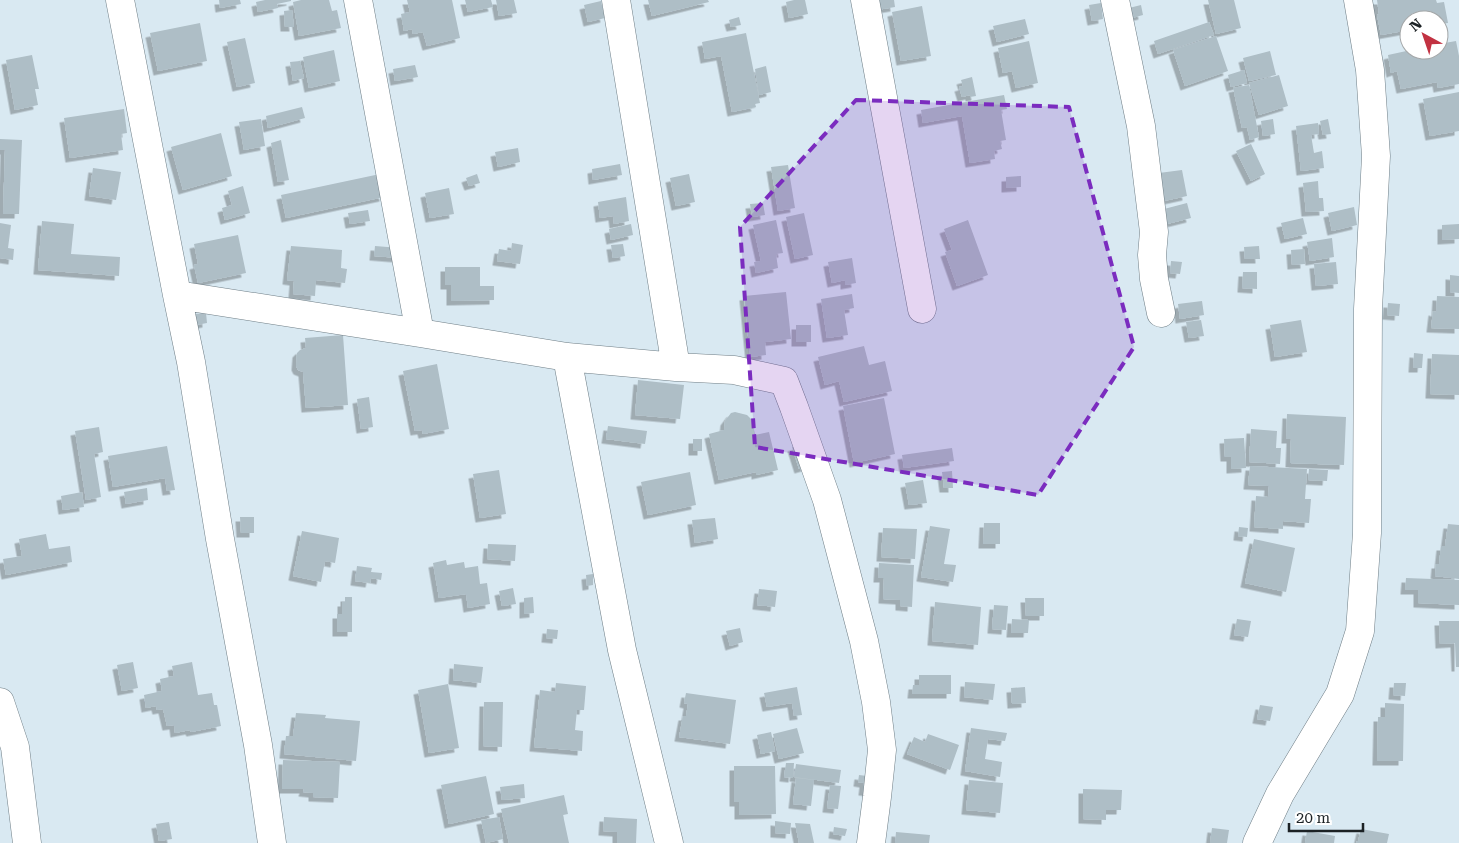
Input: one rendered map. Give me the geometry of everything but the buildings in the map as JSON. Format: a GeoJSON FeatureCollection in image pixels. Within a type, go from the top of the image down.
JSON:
{"type":"FeatureCollection","features":[{"type":"Feature","properties":{"kind":"street"},"geometry":{"type":"LineString","coordinates":[[120,0],[191,362],[220,539],[258,745],[272,843]]}},
{"type":"Feature","properties":{"kind":"street"},"geometry":{"type":"LineString","coordinates":[[358,0],[420,333]]}},
{"type":"Feature","properties":{"kind":"street"},"geometry":{"type":"LineString","coordinates":[[616,0],[676,367]]}},
{"type":"Feature","properties":{"kind":"street"},"geometry":{"type":"LineString","coordinates":[[865,0],[922,309]]}},
{"type":"Feature","properties":{"kind":"street"},"geometry":{"type":"LineString","coordinates":[[1115,0],[1142,126],[1154,232],[1152,255],[1160,313]]}},
{"type":"Feature","properties":{"kind":"street"},"geometry":{"type":"LineString","coordinates":[[1257,843],[1280,794],[1340,694],[1360,631],[1367,533],[1368,309],[1376,156],[1370,70],[1358,0]]}},
{"type":"Feature","properties":{"kind":"street"},"geometry":{"type":"LineString","coordinates":[[177,295],[567,357],[676,367],[734,370],[784,382],[827,500],[864,641],[876,702],[882,750],[871,843]]}},
{"type":"Feature","properties":{"kind":"street"},"geometry":{"type":"LineString","coordinates":[[567,357],[622,650],[669,843]]}},
{"type":"Feature","properties":{"kind":"street"},"geometry":{"type":"LineString","coordinates":[[0,702],[15,747],[27,843]]}},
{"type":"Feature","properties":{"kind":"highlighted area"},"geometry":{"type":"Polygon","coordinates":[[[856,100],[1069,107],[1134,347],[1038,495],[755,447],[740,227],[856,100]]]}}]}
